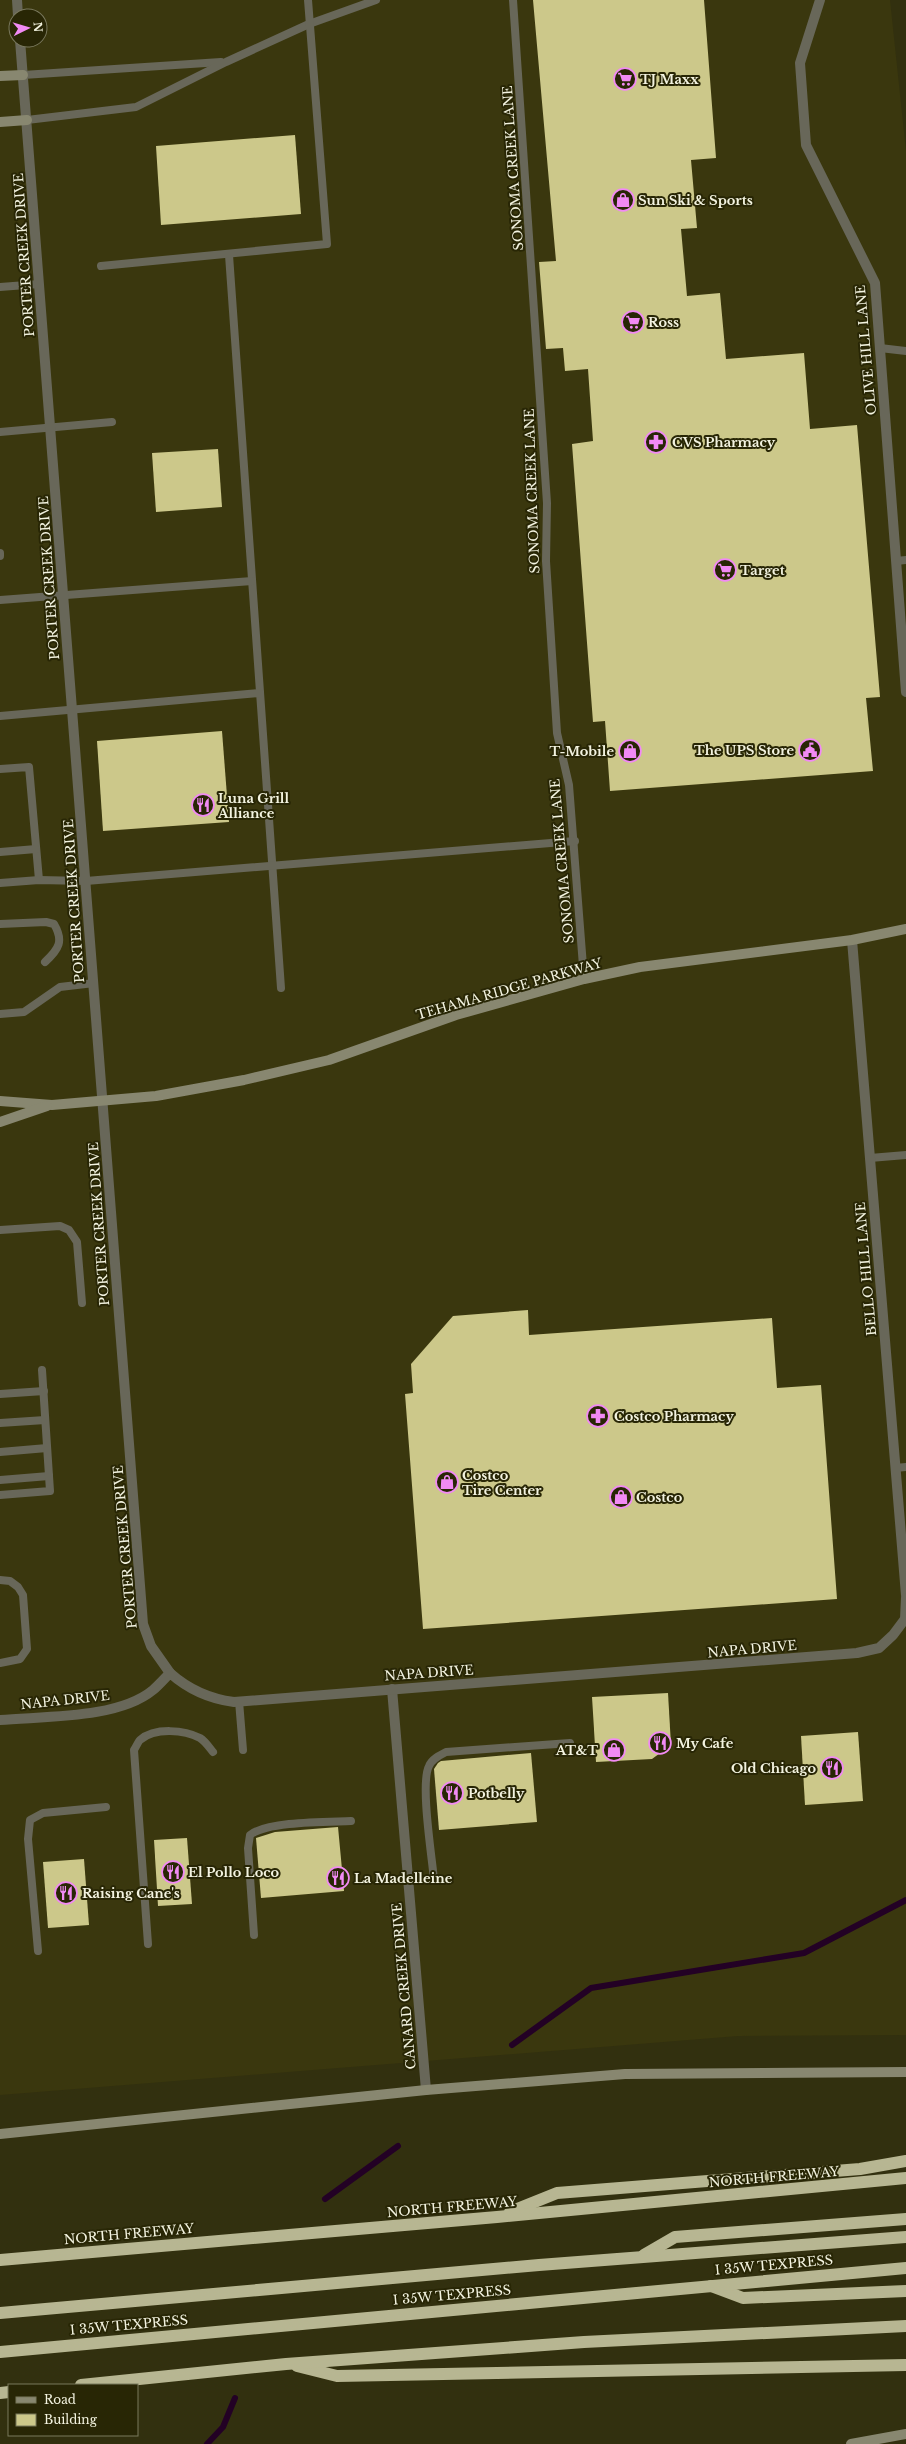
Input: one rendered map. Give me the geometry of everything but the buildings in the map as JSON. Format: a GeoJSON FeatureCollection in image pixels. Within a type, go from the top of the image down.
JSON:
{"type":"FeatureCollection","features":[{"type":"Feature","properties":{"kind":"highway"},"geometry":{"type":"LineString","coordinates":[[497,2217],[556,2193],[860,2168],[906,2161]]}},
{"type":"Feature","properties":{"kind":"highway","name":"NORTH FREEWAY"},"geometry":{"type":"LineString","coordinates":[[0,2260],[497,2217],[906,2178]]}},
{"type":"Feature","properties":{"kind":"highway"},"geometry":{"type":"LineString","coordinates":[[641,2257],[675,2237],[906,2219]]}},
{"type":"Feature","properties":{"kind":"highway","name":"I 35W TEXPRESS"},"geometry":{"type":"LineString","coordinates":[[0,2313],[641,2257],[906,2237]]}},
{"type":"Feature","properties":{"kind":"highway","name":"I 35W TEXPRESS"},"geometry":{"type":"LineString","coordinates":[[0,2352],[708,2285],[906,2268]]}},
{"type":"Feature","properties":{"kind":"highway"},"geometry":{"type":"LineString","coordinates":[[708,2285],[743,2298],[906,2291]]}},
{"type":"Feature","properties":{"kind":"highway"},"geometry":{"type":"LineString","coordinates":[[91,2384],[286,2364],[584,2342],[906,2326]]}},
{"type":"Feature","properties":{"kind":"highway"},"geometry":{"type":"LineString","coordinates":[[286,2364],[337,2376],[906,2365]]}},
{"type":"Feature","properties":{"kind":"street","name":"OLIVE HILL LANE"},"geometry":{"type":"LineString","coordinates":[[820,0],[800,63],[806,145],[875,283],[901,560],[906,692]]}},
{"type":"Feature","properties":{"kind":"street","name":"PORTER CREEK DRIVE"},"geometry":{"type":"LineString","coordinates":[[21,48],[143,1624],[151,1646],[170,1673]]}},
{"type":"Feature","properties":{"kind":"street"},"geometry":{"type":"LineString","coordinates":[[0,76],[23,75]]}},
{"type":"Feature","properties":{"kind":"street"},"geometry":{"type":"LineString","coordinates":[[0,122],[26,120]]}},
{"type":"Feature","properties":{"kind":"street","name":"TEHAMA RIDGE PARKWAY"},"geometry":{"type":"LineString","coordinates":[[0,1101],[52,1105],[156,1096],[329,1060],[456,1015],[584,979],[640,967],[852,940],[906,929]]}},
{"type":"Feature","properties":{"kind":"street","name":"BELLO HILL LANE"},"geometry":{"type":"LineString","coordinates":[[852,940],[906,1596],[905,1619],[893,1635],[879,1648]]}},
{"type":"Feature","properties":{"kind":"street","name":"TEHAMA RIDGE PARKWAY"},"geometry":{"type":"LineString","coordinates":[[0,1122],[52,1105]]}},
{"type":"Feature","properties":{"kind":"street","name":"NAPA DRIVE"},"geometry":{"type":"LineString","coordinates":[[0,1720],[110,1710],[131,1703],[153,1691],[170,1673],[183,1684],[219,1700],[239,1701],[857,1653],[879,1648]]}},
{"type":"Feature","properties":{"kind":"street","name":"CANARD CREEK DRIVE"},"geometry":{"type":"LineString","coordinates":[[392,1689],[426,2090]]}},
{"type":"Feature","properties":{"kind":"street"},"geometry":{"type":"LineString","coordinates":[[0,2134],[426,2090],[625,2074],[906,2072]]}},
{"type":"Feature","properties":{"kind":"street"},"geometry":{"type":"LineString","coordinates":[[851,2444],[906,2434]]}},
{"type":"Feature","properties":{"kind":"lane"},"geometry":{"type":"LineString","coordinates":[[101,266],[229,255],[327,244],[316,84],[309,24],[308,0]]}},
{"type":"Feature","properties":{"kind":"lane"},"geometry":{"type":"LineString","coordinates":[[26,120],[136,107],[226,62],[309,24],[376,0]]}},
{"type":"Feature","properties":{"kind":"lane","name":"SONOMA CREEK LANE"},"geometry":{"type":"LineString","coordinates":[[513,0],[547,503],[546,561],[557,733],[569,785],[575,841],[584,979]]}},
{"type":"Feature","properties":{"kind":"lane"},"geometry":{"type":"LineString","coordinates":[[23,75],[226,62]]}},
{"type":"Feature","properties":{"kind":"lane"},"geometry":{"type":"LineString","coordinates":[[229,255],[281,988]]}},
{"type":"Feature","properties":{"kind":"lane"},"geometry":{"type":"LineString","coordinates":[[0,287],[39,284]]}},
{"type":"Feature","properties":{"kind":"lane"},"geometry":{"type":"LineString","coordinates":[[880,348],[906,351]]}},
{"type":"Feature","properties":{"kind":"lane"},"geometry":{"type":"LineString","coordinates":[[0,432],[50,426],[112,422]]}},
{"type":"Feature","properties":{"kind":"lane"},"geometry":{"type":"LineString","coordinates":[[0,600],[252,581]]}},
{"type":"Feature","properties":{"kind":"lane"},"geometry":{"type":"LineString","coordinates":[[0,716],[72,711],[260,693]]}},
{"type":"Feature","properties":{"kind":"lane"},"geometry":{"type":"LineString","coordinates":[[0,769],[29,767],[38,880]]}},
{"type":"Feature","properties":{"kind":"lane"},"geometry":{"type":"LineString","coordinates":[[0,883],[38,880],[86,881],[575,841]]}},
{"type":"Feature","properties":{"kind":"lane"},"geometry":{"type":"LineString","coordinates":[[0,852],[36,849]]}},
{"type":"Feature","properties":{"kind":"lane"},"geometry":{"type":"LineString","coordinates":[[0,924],[46,922],[54,924],[60,933],[60,945],[56,952],[45,962]]}},
{"type":"Feature","properties":{"kind":"lane"},"geometry":{"type":"LineString","coordinates":[[0,1014],[24,1012],[60,987],[94,983]]}},
{"type":"Feature","properties":{"kind":"lane"},"geometry":{"type":"LineString","coordinates":[[870,1158],[906,1155]]}},
{"type":"Feature","properties":{"kind":"lane"},"geometry":{"type":"LineString","coordinates":[[0,1230],[60,1226],[70,1230],[77,1242],[82,1303]]}},
{"type":"Feature","properties":{"kind":"lane"},"geometry":{"type":"LineString","coordinates":[[0,1495],[50,1491],[42,1370]]}},
{"type":"Feature","properties":{"kind":"lane"},"geometry":{"type":"LineString","coordinates":[[0,1394],[44,1391]]}},
{"type":"Feature","properties":{"kind":"lane"},"geometry":{"type":"LineString","coordinates":[[0,1423],[46,1420]]}},
{"type":"Feature","properties":{"kind":"lane"},"geometry":{"type":"LineString","coordinates":[[0,1452],[47,1448]]}},
{"type":"Feature","properties":{"kind":"lane"},"geometry":{"type":"LineString","coordinates":[[896,1468],[906,1467]]}},
{"type":"Feature","properties":{"kind":"lane"},"geometry":{"type":"LineString","coordinates":[[0,1480],[49,1476]]}},
{"type":"Feature","properties":{"kind":"lane"},"geometry":{"type":"LineString","coordinates":[[0,1580],[10,1581],[18,1587],[23,1596],[27,1649],[20,1659],[0,1663]]}},
{"type":"Feature","properties":{"kind":"lane"},"geometry":{"type":"LineString","coordinates":[[239,1701],[243,1750]]}},
{"type":"Feature","properties":{"kind":"lane"},"geometry":{"type":"LineString","coordinates":[[148,1944],[134,1750],[140,1739],[169,1731],[189,1733],[202,1739],[213,1752]]}},
{"type":"Feature","properties":{"kind":"lane"},"geometry":{"type":"LineString","coordinates":[[434,1880],[425,1782],[429,1765],[437,1757],[446,1752],[570,1743]]}},
{"type":"Feature","properties":{"kind":"lane"},"geometry":{"type":"LineString","coordinates":[[38,1951],[28,1839],[30,1820],[43,1813],[106,1807]]}},
{"type":"Feature","properties":{"kind":"lane"},"geometry":{"type":"LineString","coordinates":[[254,1935],[248,1848],[250,1834],[256,1830],[272,1826],[351,1820]]}},
{"type":"Feature","properties":{"kind":"shaded area"},"geometry":{"type":"Polygon","coordinates":[[[0,0],[890,0],[906,151],[906,2035],[738,2036],[0,2095],[0,0]]]}},
{"type":"Feature","properties":{"kind":"waterway"},"geometry":{"type":"LineString","coordinates":[[512,2045],[591,1988],[804,1953],[906,1900]]}},
{"type":"Feature","properties":{"kind":"waterway"},"geometry":{"type":"LineString","coordinates":[[325,2199],[398,2146]]}},
{"type":"Feature","properties":{"kind":"waterway"},"geometry":{"type":"LineString","coordinates":[[207,2444],[223,2427],[235,2398]]}},
{"type":"Feature","properties":{"kind":"place","name":"TJ Maxx"},"geometry":{"type":"Point","coordinates":[625,79]}},
{"type":"Feature","properties":{"kind":"place","name":"Sun Ski & Sports"},"geometry":{"type":"Point","coordinates":[623,200]}},
{"type":"Feature","properties":{"kind":"place","name":"Ross"},"geometry":{"type":"Point","coordinates":[633,322]}},
{"type":"Feature","properties":{"kind":"place","name":"CVS Pharmacy"},"geometry":{"type":"Point","coordinates":[656,442]}},
{"type":"Feature","properties":{"kind":"place","name":"Target"},"geometry":{"type":"Point","coordinates":[725,570]}},
{"type":"Feature","properties":{"kind":"place","name":"The UPS Store"},"geometry":{"type":"Point","coordinates":[810,750]}},
{"type":"Feature","properties":{"kind":"place","name":"T-Mobile"},"geometry":{"type":"Point","coordinates":[630,751]}},
{"type":"Feature","properties":{"kind":"place","name":"Luna Grill Alliance"},"geometry":{"type":"Point","coordinates":[203,805]}},
{"type":"Feature","properties":{"kind":"place","name":"Costco Pharmacy"},"geometry":{"type":"Point","coordinates":[598,1416]}},
{"type":"Feature","properties":{"kind":"place","name":"Costco Tire Center"},"geometry":{"type":"Point","coordinates":[447,1482]}},
{"type":"Feature","properties":{"kind":"place","name":"Costco"},"geometry":{"type":"Point","coordinates":[621,1497]}},
{"type":"Feature","properties":{"kind":"place","name":"My Cafe"},"geometry":{"type":"Point","coordinates":[660,1743]}},
{"type":"Feature","properties":{"kind":"place","name":"AT&T"},"geometry":{"type":"Point","coordinates":[614,1750]}},
{"type":"Feature","properties":{"kind":"place","name":"Old Chicago"},"geometry":{"type":"Point","coordinates":[832,1768]}},
{"type":"Feature","properties":{"kind":"place","name":"Potbelly"},"geometry":{"type":"Point","coordinates":[452,1793]}},
{"type":"Feature","properties":{"kind":"place","name":"El Pollo Loco"},"geometry":{"type":"Point","coordinates":[173,1872]}},
{"type":"Feature","properties":{"kind":"place","name":"La Madelleine"},"geometry":{"type":"Point","coordinates":[338,1878]}},
{"type":"Feature","properties":{"kind":"place","name":"Raising Cane's"},"geometry":{"type":"Point","coordinates":[66,1893]}}]}
